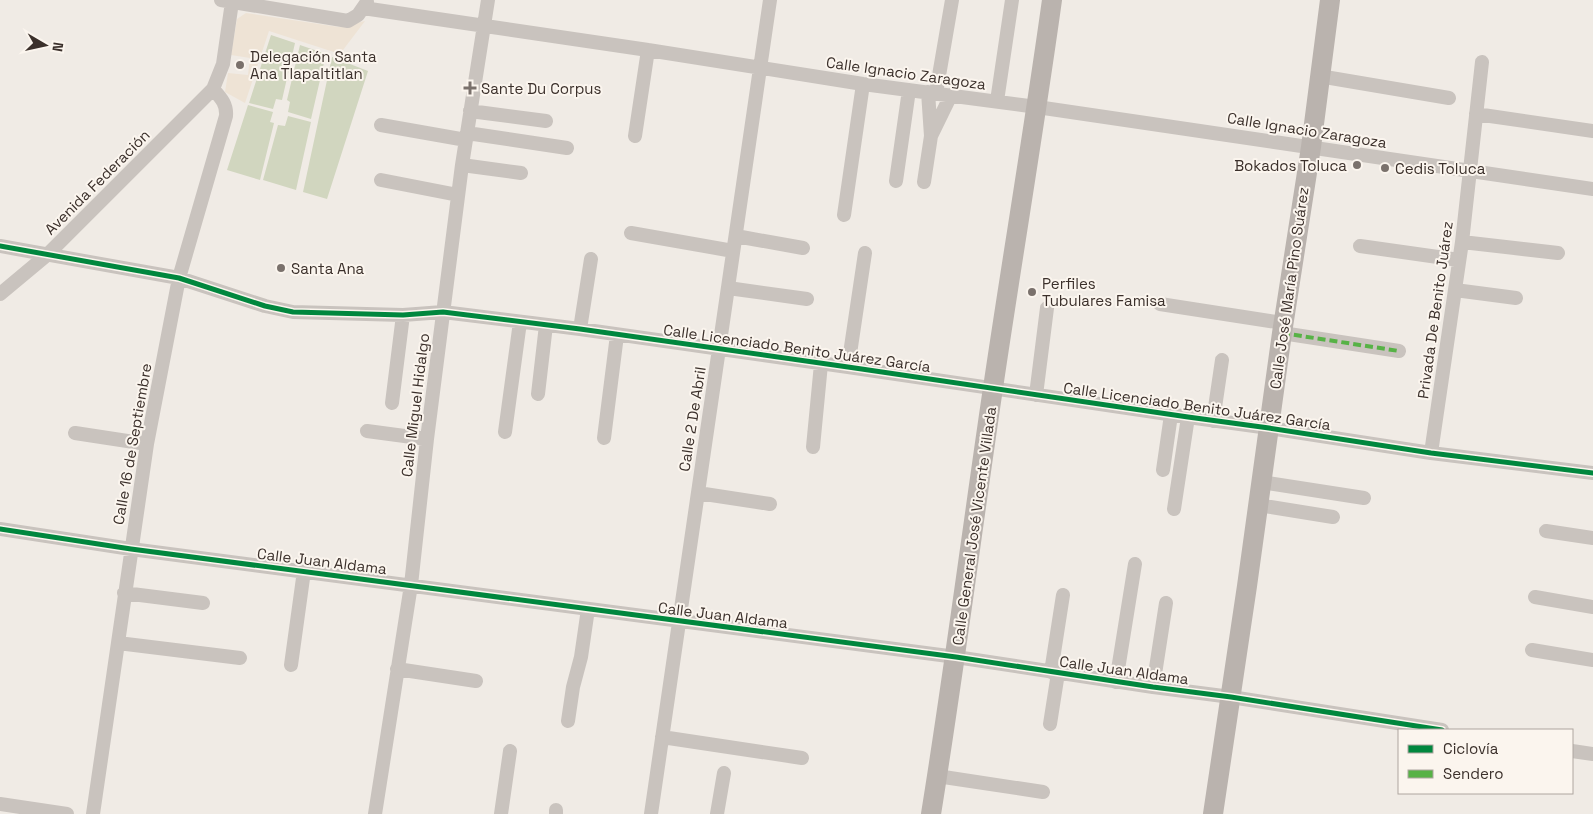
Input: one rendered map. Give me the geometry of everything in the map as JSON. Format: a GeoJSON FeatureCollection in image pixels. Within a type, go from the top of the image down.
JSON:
{"type":"FeatureCollection","features":[{"type":"Feature","properties":{"kind":"main road","name":"Calle General José Vicente Villada"},"geometry":{"type":"LineString","coordinates":[[932,814],[956,657],[993,388],[1038,107],[1052,0]]}},
{"type":"Feature","properties":{"kind":"main road","name":"Calle José María Pino Suárez"},"geometry":{"type":"LineString","coordinates":[[1213,814],[1330,0]]}},
{"type":"Feature","properties":{"kind":"street","name":"Calle Miguel Hidalgo"},"geometry":{"type":"LineString","coordinates":[[375,814],[410,585],[462,165],[488,0]]}},
{"type":"Feature","properties":{"kind":"street","name":"Calle 2 De Abril"},"geometry":{"type":"LineString","coordinates":[[651,814],[770,0]]}},
{"type":"Feature","properties":{"kind":"street"},"geometry":{"type":"LineString","coordinates":[[924,182],[931,136],[932,93],[952,0]]}},
{"type":"Feature","properties":{"kind":"street"},"geometry":{"type":"LineString","coordinates":[[997,101],[1012,0]]}},
{"type":"Feature","properties":{"kind":"street","name":"Calle Ignacio Zaragoza"},"geometry":{"type":"LineString","coordinates":[[227,1],[348,21],[366,4],[484,26],[863,84],[997,101],[1593,189]]}},
{"type":"Feature","properties":{"kind":"street"},"geometry":{"type":"LineString","coordinates":[[213,89],[223,64],[227,1]]}},
{"type":"Feature","properties":{"kind":"street"},"geometry":{"type":"LineString","coordinates":[[635,136],[648,50]]}},
{"type":"Feature","properties":{"kind":"street","name":"Privada De Benito Juárez"},"geometry":{"type":"LineString","coordinates":[[1431,453],[1462,242],[1482,62]]}},
{"type":"Feature","properties":{"kind":"street"},"geometry":{"type":"LineString","coordinates":[[1319,76],[1449,98]]}},
{"type":"Feature","properties":{"kind":"street"},"geometry":{"type":"LineString","coordinates":[[844,215],[863,84]]}},
{"type":"Feature","properties":{"kind":"street","name":"Avenida Federación"},"geometry":{"type":"LineString","coordinates":[[0,294],[48,254],[213,89]]}},
{"type":"Feature","properties":{"kind":"street","name":"Calle 16 de Septiembre"},"geometry":{"type":"LineString","coordinates":[[93,814],[130,549],[147,444],[179,278],[226,116],[225,103],[213,89]]}},
{"type":"Feature","properties":{"kind":"street"},"geometry":{"type":"LineString","coordinates":[[896,181],[909,90]]}},
{"type":"Feature","properties":{"kind":"street"},"geometry":{"type":"LineString","coordinates":[[931,136],[951,95]]}},
{"type":"Feature","properties":{"kind":"street"},"geometry":{"type":"LineString","coordinates":[[470,111],[546,121]]}},
{"type":"Feature","properties":{"kind":"street"},"geometry":{"type":"LineString","coordinates":[[1476,114],[1593,131]]}},
{"type":"Feature","properties":{"kind":"street"},"geometry":{"type":"LineString","coordinates":[[381,125],[566,148]]}},
{"type":"Feature","properties":{"kind":"street"},"geometry":{"type":"LineString","coordinates":[[462,165],[521,173]]}},
{"type":"Feature","properties":{"kind":"street"},"geometry":{"type":"LineString","coordinates":[[382,180],[458,195]]}},
{"type":"Feature","properties":{"kind":"street"},"geometry":{"type":"LineString","coordinates":[[631,233],[733,250]]}},
{"type":"Feature","properties":{"kind":"street"},"geometry":{"type":"LineString","coordinates":[[736,236],[803,248]]}},
{"type":"Feature","properties":{"kind":"street"},"geometry":{"type":"LineString","coordinates":[[1462,242],[1558,253]]}},
{"type":"Feature","properties":{"kind":"street","name":"Calle Licenciado Benito Juárez García"},"geometry":{"type":"LineString","coordinates":[[0,246],[179,278],[265,306],[293,312],[403,315],[443,312],[993,388],[1431,453],[1593,473]]}},
{"type":"Feature","properties":{"kind":"street"},"geometry":{"type":"LineString","coordinates":[[1360,246],[1459,260]]}},
{"type":"Feature","properties":{"kind":"street"},"geometry":{"type":"LineString","coordinates":[[848,368],[865,253]]}},
{"type":"Feature","properties":{"kind":"street"},"geometry":{"type":"LineString","coordinates":[[580,330],[591,259]]}},
{"type":"Feature","properties":{"kind":"street"},"geometry":{"type":"LineString","coordinates":[[728,288],[807,299]]}},
{"type":"Feature","properties":{"kind":"street"},"geometry":{"type":"LineString","coordinates":[[1455,290],[1516,298]]}},
{"type":"Feature","properties":{"kind":"street"},"geometry":{"type":"LineString","coordinates":[[1160,304],[1399,351]]}},
{"type":"Feature","properties":{"kind":"street"},"geometry":{"type":"LineString","coordinates":[[1036,395],[1047,308]]}},
{"type":"Feature","properties":{"kind":"street"},"geometry":{"type":"LineString","coordinates":[[392,403],[403,315]]}},
{"type":"Feature","properties":{"kind":"street"},"geometry":{"type":"LineString","coordinates":[[505,432],[520,322]]}},
{"type":"Feature","properties":{"kind":"street"},"geometry":{"type":"LineString","coordinates":[[538,394],[546,325]]}},
{"type":"Feature","properties":{"kind":"street"},"geometry":{"type":"LineString","coordinates":[[604,438],[617,335]]}},
{"type":"Feature","properties":{"kind":"street"},"geometry":{"type":"LineString","coordinates":[[1213,421],[1222,360]]}},
{"type":"Feature","properties":{"kind":"street"},"geometry":{"type":"LineString","coordinates":[[813,447],[821,364]]}},
{"type":"Feature","properties":{"kind":"street"},"geometry":{"type":"LineString","coordinates":[[1163,470],[1171,415]]}},
{"type":"Feature","properties":{"kind":"street"},"geometry":{"type":"LineString","coordinates":[[1174,508],[1188,417]]}},
{"type":"Feature","properties":{"kind":"street"},"geometry":{"type":"LineString","coordinates":[[367,431],[427,439]]}},
{"type":"Feature","properties":{"kind":"street"},"geometry":{"type":"LineString","coordinates":[[75,433],[147,444]]}},
{"type":"Feature","properties":{"kind":"street"},"geometry":{"type":"LineString","coordinates":[[1261,482],[1364,498]]}},
{"type":"Feature","properties":{"kind":"street"},"geometry":{"type":"LineString","coordinates":[[698,493],[770,504]]}},
{"type":"Feature","properties":{"kind":"street"},"geometry":{"type":"LineString","coordinates":[[1258,505],[1333,517]]}},
{"type":"Feature","properties":{"kind":"street","name":"Calle Juan Aldama"},"geometry":{"type":"LineString","coordinates":[[0,529],[130,549],[956,657],[1436,729]]}},
{"type":"Feature","properties":{"kind":"street"},"geometry":{"type":"LineString","coordinates":[[1546,531],[1593,538]]}},
{"type":"Feature","properties":{"kind":"street"},"geometry":{"type":"LineString","coordinates":[[1116,682],[1134,564]]}},
{"type":"Feature","properties":{"kind":"street"},"geometry":{"type":"LineString","coordinates":[[291,664],[304,571]]}},
{"type":"Feature","properties":{"kind":"street"},"geometry":{"type":"LineString","coordinates":[[124,593],[203,603]]}},
{"type":"Feature","properties":{"kind":"street"},"geometry":{"type":"LineString","coordinates":[[1050,724],[1063,594]]}},
{"type":"Feature","properties":{"kind":"street"},"geometry":{"type":"LineString","coordinates":[[1535,597],[1593,606]]}},
{"type":"Feature","properties":{"kind":"street"},"geometry":{"type":"LineString","coordinates":[[1153,687],[1166,603]]}},
{"type":"Feature","properties":{"kind":"street"},"geometry":{"type":"LineString","coordinates":[[568,721],[573,687],[581,657],[588,609]]}},
{"type":"Feature","properties":{"kind":"street"},"geometry":{"type":"LineString","coordinates":[[118,642],[240,658]]}},
{"type":"Feature","properties":{"kind":"street"},"geometry":{"type":"LineString","coordinates":[[1532,650],[1593,660]]}},
{"type":"Feature","properties":{"kind":"street"},"geometry":{"type":"LineString","coordinates":[[397,670],[476,681]]}},
{"type":"Feature","properties":{"kind":"street"},"geometry":{"type":"LineString","coordinates":[[662,737],[802,758]]}},
{"type":"Feature","properties":{"kind":"street"},"geometry":{"type":"LineString","coordinates":[[501,814],[510,751]]}},
{"type":"Feature","properties":{"kind":"street"},"geometry":{"type":"LineString","coordinates":[[1573,751],[1593,754]]}},
{"type":"Feature","properties":{"kind":"street"},"geometry":{"type":"LineString","coordinates":[[717,814],[724,773]]}},
{"type":"Feature","properties":{"kind":"street"},"geometry":{"type":"LineString","coordinates":[[937,776],[1043,792]]}},
{"type":"Feature","properties":{"kind":"street"},"geometry":{"type":"LineString","coordinates":[[0,804],[67,814]]}},
{"type":"Feature","properties":{"kind":"green space"},"geometry":{"type":"Polygon","coordinates":[[[271,35],[295,43],[282,100],[276,99],[273,109],[249,103],[271,35]]]}},
{"type":"Feature","properties":{"kind":"green space"},"geometry":{"type":"Polygon","coordinates":[[[300,45],[326,54],[311,119],[288,112],[290,102],[287,100],[300,45]]]}},
{"type":"Feature","properties":{"kind":"green space"},"geometry":{"type":"Polygon","coordinates":[[[332,57],[368,71],[327,199],[303,192],[332,57]]]}},
{"type":"Feature","properties":{"kind":"green space"},"geometry":{"type":"Polygon","coordinates":[[[248,105],[273,112],[270,122],[274,123],[260,180],[227,170],[248,105]]]}},
{"type":"Feature","properties":{"kind":"green space"},"geometry":{"type":"Polygon","coordinates":[[[288,116],[311,122],[296,190],[263,180],[278,125],[285,126],[288,116]]]}},
{"type":"Feature","properties":{"kind":"shaded area"},"geometry":{"type":"Polygon","coordinates":[[[246,13],[339,27],[365,21],[340,54],[269,31],[245,103],[225,92],[228,73],[248,75],[250,58],[231,55],[237,19],[246,13]]]}},
{"type":"Feature","properties":{"kind":"marked path"},"geometry":{"type":"LineString","coordinates":[[1282,333],[1399,351]]}},
{"type":"Feature","properties":{"kind":"cycle path"},"geometry":{"type":"LineString","coordinates":[[0,246],[179,278],[265,306],[293,312],[403,315],[443,312],[580,329],[848,367],[1431,453],[1593,473]]}},
{"type":"Feature","properties":{"kind":"cycle path"},"geometry":{"type":"LineString","coordinates":[[0,529],[131,549],[956,657],[1436,729]]}},
{"type":"Feature","properties":{"kind":"place","name":"Delegación Santa Ana Tlapaltitlan"},"geometry":{"type":"Point","coordinates":[240,65]}},
{"type":"Feature","properties":{"kind":"place","name":"Sante Du Corpus"},"geometry":{"type":"Point","coordinates":[470,88]}},
{"type":"Feature","properties":{"kind":"place","name":"Bokados Toluca"},"geometry":{"type":"Point","coordinates":[1357,165]}},
{"type":"Feature","properties":{"kind":"place","name":"Cedis Toluca"},"geometry":{"type":"Point","coordinates":[1385,168]}},
{"type":"Feature","properties":{"kind":"place","name":"Santa Ana"},"geometry":{"type":"Point","coordinates":[281,268]}},
{"type":"Feature","properties":{"kind":"place","name":"Perfiles Tubulares Famisa"},"geometry":{"type":"Point","coordinates":[1032,292]}}]}
